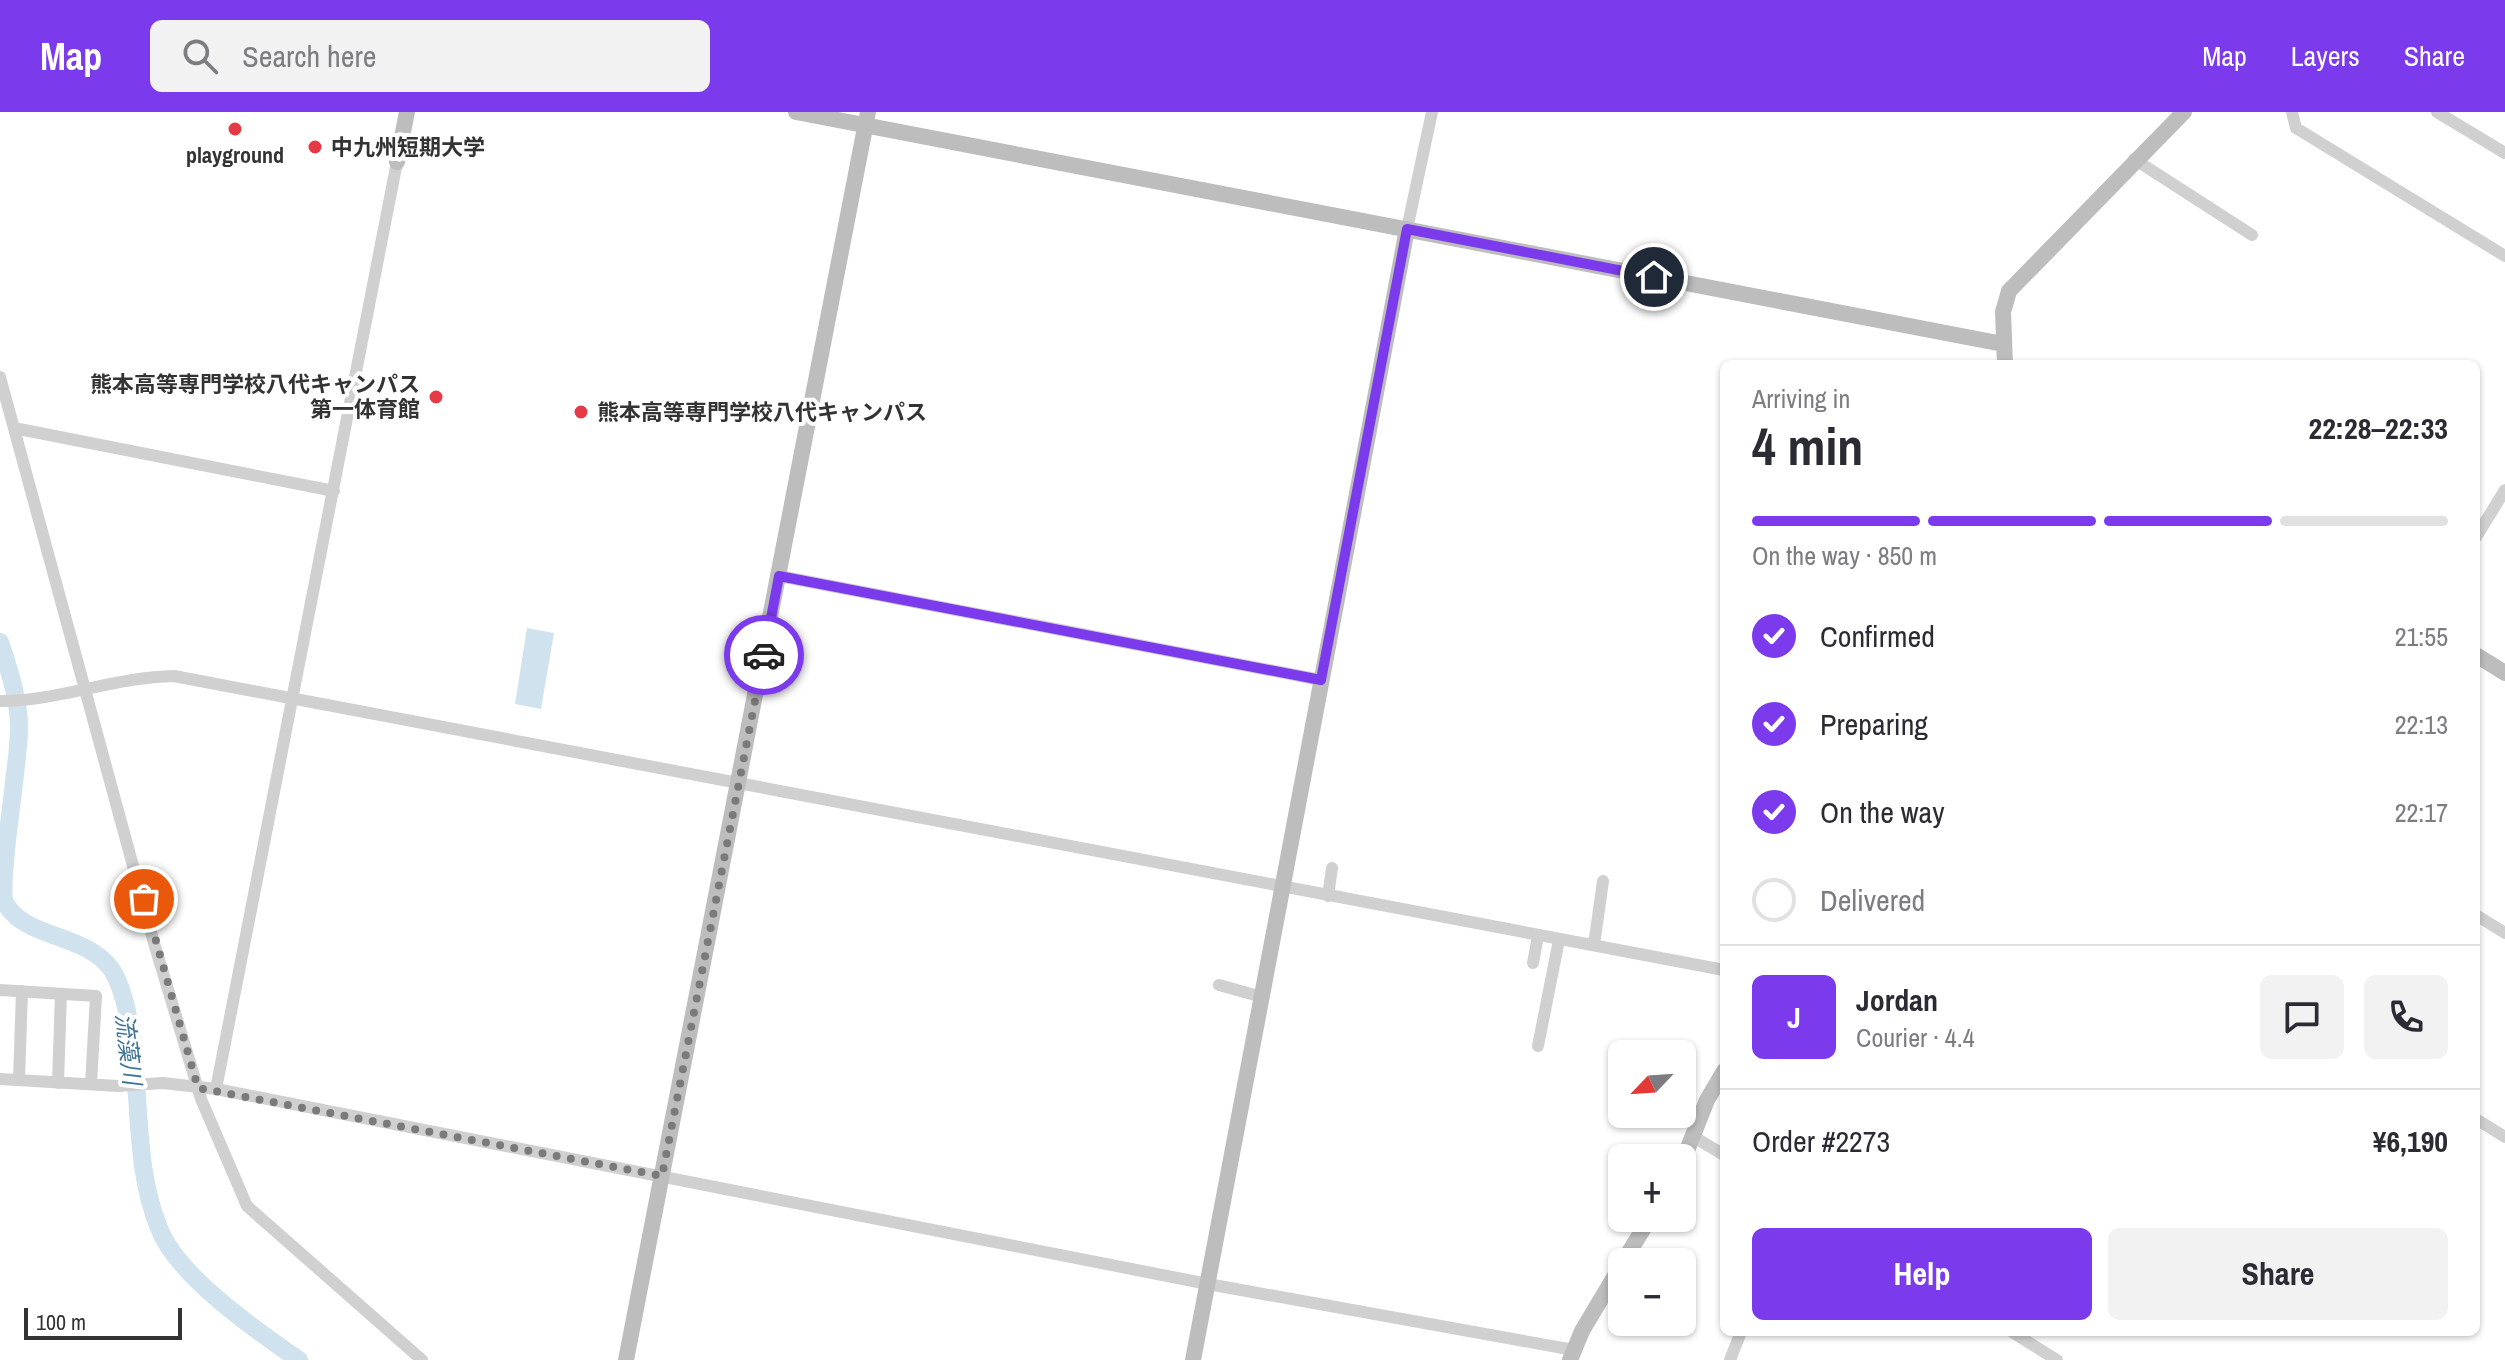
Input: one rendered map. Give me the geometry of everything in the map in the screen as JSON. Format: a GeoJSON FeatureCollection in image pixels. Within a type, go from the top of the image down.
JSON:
{"type":"FeatureCollection","features":[{"type":"Feature","properties":{"kind":"street"},"geometry":{"type":"LineString","coordinates":[[216,1089],[407,112]]}},
{"type":"Feature","properties":{"kind":"street"},"geometry":{"type":"LineString","coordinates":[[796,112],[867,118],[1407,229],[2003,344]]}},
{"type":"Feature","properties":{"kind":"street"},"geometry":{"type":"LineString","coordinates":[[1193,1360],[1407,229],[1432,112]]}},
{"type":"Feature","properties":{"kind":"street"},"geometry":{"type":"LineString","coordinates":[[2005,360],[2003,312],[2009,291],[2134,159],[2184,112]]}},
{"type":"Feature","properties":{"kind":"street"},"geometry":{"type":"LineString","coordinates":[[2292,112],[2296,128],[2505,256]]}},
{"type":"Feature","properties":{"kind":"street"},"geometry":{"type":"LineString","coordinates":[[2437,112],[2505,153]]}},
{"type":"Feature","properties":{"kind":"street"},"geometry":{"type":"LineString","coordinates":[[626,1360],[867,118]]}},
{"type":"Feature","properties":{"kind":"street"},"geometry":{"type":"LineString","coordinates":[[2134,159],[2252,235]]}},
{"type":"Feature","properties":{"kind":"street"},"geometry":{"type":"LineString","coordinates":[[0,377],[198,1088],[247,1206],[422,1360]]}},
{"type":"Feature","properties":{"kind":"street"},"geometry":{"type":"LineString","coordinates":[[14,428],[334,491]]}},
{"type":"Feature","properties":{"kind":"street"},"geometry":{"type":"LineString","coordinates":[[2480,531],[2505,490]]}},
{"type":"Feature","properties":{"kind":"street"},"geometry":{"type":"LineString","coordinates":[[779,576],[1321,680]]}},
{"type":"Feature","properties":{"kind":"street"},"geometry":{"type":"LineString","coordinates":[[2480,657],[2505,673]]}},
{"type":"Feature","properties":{"kind":"street"},"geometry":{"type":"LineString","coordinates":[[0,701],[50,697],[174,676],[1720,969]]}},
{"type":"Feature","properties":{"kind":"street"},"geometry":{"type":"LineString","coordinates":[[1328,896],[1332,868]]}},
{"type":"Feature","properties":{"kind":"street"},"geometry":{"type":"LineString","coordinates":[[1594,945],[1603,881]]}},
{"type":"Feature","properties":{"kind":"street"},"geometry":{"type":"LineString","coordinates":[[2480,921],[2505,933]]}},
{"type":"Feature","properties":{"kind":"street"},"geometry":{"type":"LineString","coordinates":[[1533,963],[1538,936]]}},
{"type":"Feature","properties":{"kind":"street"},"geometry":{"type":"LineString","coordinates":[[1538,1046],[1559,940]]}},
{"type":"Feature","properties":{"kind":"street"},"geometry":{"type":"LineString","coordinates":[[1219,985],[1262,997]]}},
{"type":"Feature","properties":{"kind":"street"},"geometry":{"type":"LineString","coordinates":[[0,990],[96,996],[91,1084]]}},
{"type":"Feature","properties":{"kind":"street"},"geometry":{"type":"LineString","coordinates":[[19,1080],[22,991]]}},
{"type":"Feature","properties":{"kind":"street"},"geometry":{"type":"LineString","coordinates":[[58,1083],[61,994]]}},
{"type":"Feature","properties":{"kind":"street"},"geometry":{"type":"LineString","coordinates":[[1691,1144],[1707,1100],[1720,1078]]}},
{"type":"Feature","properties":{"kind":"street"},"geometry":{"type":"LineString","coordinates":[[0,1079],[216,1089],[1572,1355],[1608,1290]]}},
{"type":"Feature","properties":{"kind":"street"},"geometry":{"type":"LineString","coordinates":[[2480,1121],[2505,1137]]}},
{"type":"Feature","properties":{"kind":"street"},"geometry":{"type":"LineString","coordinates":[[1694,1137],[1720,1153]]}},
{"type":"Feature","properties":{"kind":"street"},"geometry":{"type":"LineString","coordinates":[[1730,1360],[1739,1336]]}},
{"type":"Feature","properties":{"kind":"street"},"geometry":{"type":"LineString","coordinates":[[2018,1336],[2057,1360]]}},
{"type":"Feature","properties":{"kind":"water"},"geometry":{"type":"Polygon","coordinates":[[[527,628],[554,633],[541,709],[515,704],[527,628]]]}},
{"type":"Feature","properties":{"kind":"waterway","name":"流藻川"},"geometry":{"type":"LineString","coordinates":[[0,642],[19,720],[4,900],[13,913],[26,923],[92,951],[106,962],[116,977],[126,1005],[131,1036],[145,1180],[159,1228],[168,1246],[200,1283],[241,1318],[299,1360]]}},
{"type":"Feature","properties":{"kind":"way so far"},"geometry":{"type":"LineString","coordinates":[[144,899],[154,943],[198,1088],[662,1176],[764,655]]}},
{"type":"Feature","properties":{"kind":"place","name":"playground"},"geometry":{"type":"Point","coordinates":[235,129]}},
{"type":"Feature","properties":{"kind":"place","name":"中九州短期大学"},"geometry":{"type":"Point","coordinates":[315,147]}},
{"type":"Feature","properties":{"kind":"place","name":"熊本高等専門学校八代キャンパス 第一体育館"},"geometry":{"type":"Point","coordinates":[436,397]}},
{"type":"Feature","properties":{"kind":"place","name":"熊本高等専門学校八代キャンパス"},"geometry":{"type":"Point","coordinates":[581,412]}},
{"type":"Feature","properties":{"kind":"route"},"geometry":{"type":"LineString","coordinates":[[764,655],[779,576],[1321,680],[1407,229],[1654,277]]}}]}
